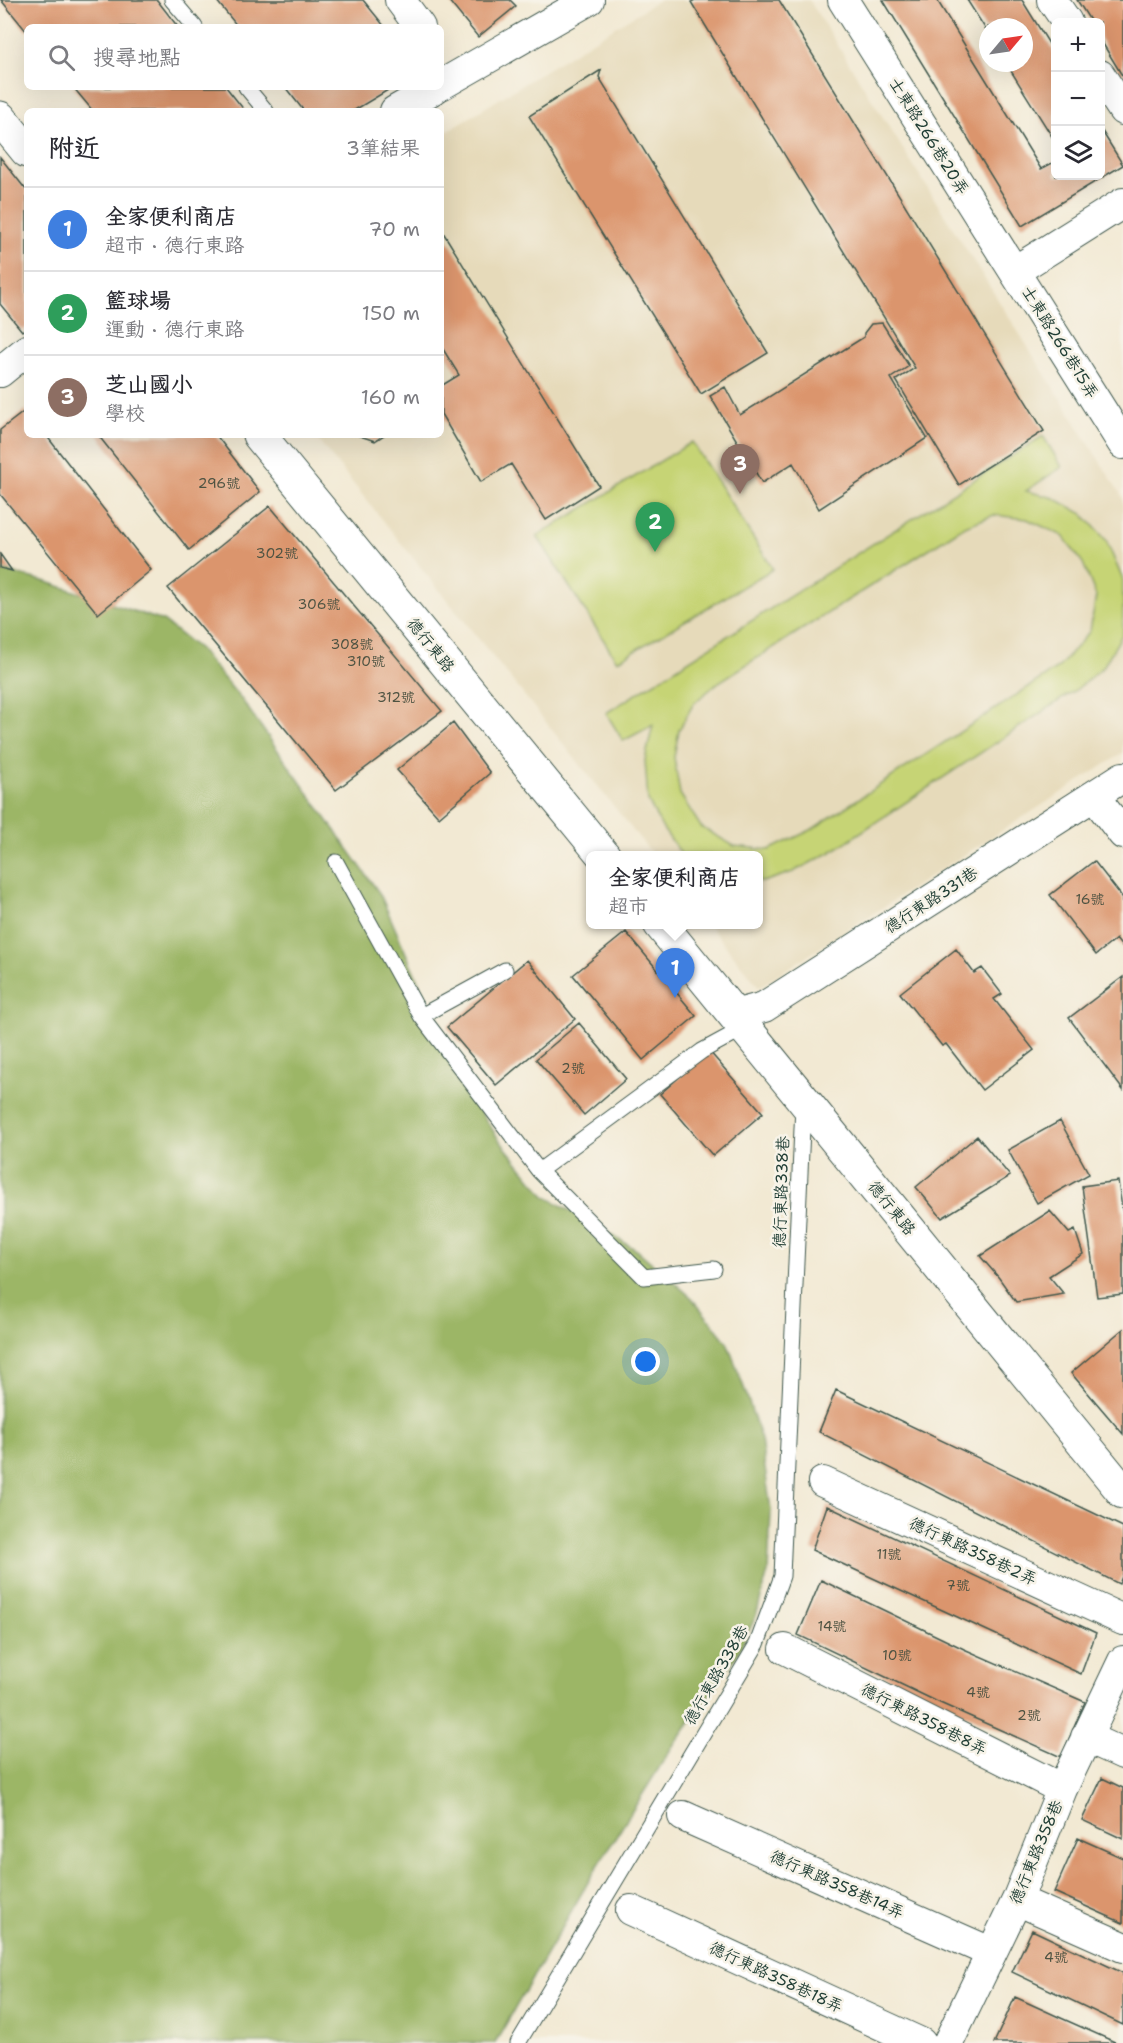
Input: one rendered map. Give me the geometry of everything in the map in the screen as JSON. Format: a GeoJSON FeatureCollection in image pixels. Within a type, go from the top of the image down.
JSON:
{"type":"FeatureCollection","features":[{"type":"Feature","properties":{"kind":"street"},"geometry":{"type":"LineString","coordinates":[[399,0],[418,24]]}},
{"type":"Feature","properties":{"kind":"street"},"geometry":{"type":"LineString","coordinates":[[444,75],[589,0]]}},
{"type":"Feature","properties":{"kind":"street","name":"士東路266巷20弄"},"geometry":{"type":"LineString","coordinates":[[843,0],[1015,271]]}},
{"type":"Feature","properties":{"kind":"street"},"geometry":{"type":"LineString","coordinates":[[1052,0],[1064,18]]}},
{"type":"Feature","properties":{"kind":"street"},"geometry":{"type":"LineString","coordinates":[[1105,81],[1123,110]]}},
{"type":"Feature","properties":{"kind":"street"},"geometry":{"type":"LineString","coordinates":[[399,108],[424,90]]}},
{"type":"Feature","properties":{"kind":"street"},"geometry":{"type":"LineString","coordinates":[[0,118],[24,147]]}},
{"type":"Feature","properties":{"kind":"street"},"geometry":{"type":"LineString","coordinates":[[1015,271],[1123,203]]}},
{"type":"Feature","properties":{"kind":"street","name":"士東路266巷15弄"},"geometry":{"type":"LineString","coordinates":[[1015,271],[1123,444]]}},
{"type":"Feature","properties":{"kind":"street"},"geometry":{"type":"LineString","coordinates":[[0,372],[24,352]]}},
{"type":"Feature","properties":{"kind":"street","name":"德行東路"},"geometry":{"type":"LineString","coordinates":[[261,438],[601,851]]}},
{"type":"Feature","properties":{"kind":"street","name":"德行東路331巷"},"geometry":{"type":"LineString","coordinates":[[740,1021],[1123,777]]}},
{"type":"Feature","properties":{"kind":"street"},"geometry":{"type":"LineString","coordinates":[[1094,796],[1123,834]]}},
{"type":"Feature","properties":{"kind":"street","name":"德行東路"},"geometry":{"type":"LineString","coordinates":[[664,929],[1123,1492]]}},
{"type":"Feature","properties":{"kind":"street","name":"德行東路358巷2弄"},"geometry":{"type":"LineString","coordinates":[[823,1482],[1123,1620]]}},
{"type":"Feature","properties":{"kind":"street","name":"德行東路358巷8弄"},"geometry":{"type":"LineString","coordinates":[[785,1649],[1062,1789]]}},
{"type":"Feature","properties":{"kind":"street","name":"德行東路358巷"},"geometry":{"type":"LineString","coordinates":[[948,2043],[1017,1900],[1062,1789],[1123,1661]]}},
{"type":"Feature","properties":{"kind":"street"},"geometry":{"type":"LineString","coordinates":[[1086,1737],[1123,1754]]}},
{"type":"Feature","properties":{"kind":"street","name":"德行東路358巷14弄"},"geometry":{"type":"LineString","coordinates":[[683,1816],[990,1952]]}},
{"type":"Feature","properties":{"kind":"street"},"geometry":{"type":"LineString","coordinates":[[1017,1900],[1123,1947]]}},
{"type":"Feature","properties":{"kind":"street","name":"德行東路358巷18弄"},"geometry":{"type":"LineString","coordinates":[[631,1911],[921,2043]]}},
{"type":"Feature","properties":{"kind":"lane"},"geometry":{"type":"LineString","coordinates":[[172,0],[192,24]]}},
{"type":"Feature","properties":{"kind":"lane"},"geometry":{"type":"LineString","coordinates":[[248,90],[264,108]]}},
{"type":"Feature","properties":{"kind":"lane"},"geometry":{"type":"LineString","coordinates":[[336,862],[421,1016],[539,1171],[644,1277],[714,1269]]}},
{"type":"Feature","properties":{"kind":"lane"},"geometry":{"type":"LineString","coordinates":[[421,1016],[504,970]]}},
{"type":"Feature","properties":{"kind":"lane"},"geometry":{"type":"LineString","coordinates":[[539,1171],[740,1021]]}},
{"type":"Feature","properties":{"kind":"lane","name":"德行東路338巷"},"geometry":{"type":"LineString","coordinates":[[518,2043],[757,1644],[782,1576],[803,1100]]}},
{"type":"Feature","properties":{"kind":"shaded area"},"geometry":{"type":"Polygon","coordinates":[[[659,0],[809,0],[1123,498],[1123,753],[759,987],[712,929],[763,929],[763,851],[650,851],[316,438],[444,438],[444,133],[659,0]]]}},
{"type":"Feature","properties":{"kind":"green space"},"geometry":{"type":"Polygon","coordinates":[[[1043,436],[1062,467],[1026,491],[1054,498],[1083,514],[1106,540],[1123,580],[1123,633],[1103,667],[1077,689],[831,852],[793,872],[763,882],[763,851],[679,851],[663,829],[648,801],[645,760],[653,725],[623,741],[606,713],[1043,436]],[[994,515],[965,526],[719,682],[694,703],[679,730],[674,757],[680,794],[701,827],[734,846],[769,850],[811,830],[1059,667],[1090,631],[1096,596],[1083,563],[1063,536],[1027,519],[994,515]]]}},
{"type":"Feature","properties":{"kind":"green space"},"geometry":{"type":"Polygon","coordinates":[[[692,442],[773,569],[617,661],[537,536],[692,442]]]}},
{"type":"Feature","properties":{"kind":"green space"},"geometry":{"type":"Polygon","coordinates":[[[0,570],[47,582],[163,621],[199,649],[242,700],[380,894],[466,1090],[500,1141],[545,1196],[637,1250],[691,1297],[727,1342],[746,1393],[761,1440],[771,1511],[768,1572],[756,1616],[737,1655],[672,1747],[591,1877],[495,2043],[0,2043],[0,570]]]}},
{"type":"Feature","properties":{"kind":"building"},"geometry":{"type":"Polygon","coordinates":[[[1,0],[157,0],[176,24],[24,24],[24,28],[1,0]]]}},
{"type":"Feature","properties":{"kind":"building"},"geometry":{"type":"Polygon","coordinates":[[[216,0],[363,0],[383,24],[236,24],[216,0]]]}},
{"type":"Feature","properties":{"kind":"building"},"geometry":{"type":"Polygon","coordinates":[[[448,0],[510,0],[516,6],[478,37],[448,0]]]}},
{"type":"Feature","properties":{"kind":"building"},"geometry":{"type":"Polygon","coordinates":[[[695,0],[779,0],[1044,431],[959,485],[896,380],[915,368],[691,2],[695,0]]]}},
{"type":"Feature","properties":{"kind":"building"},"geometry":{"type":"Polygon","coordinates":[[[883,0],[937,0],[979,68],[979,72],[981,72],[1041,169],[1051,164],[1051,180],[1098,180],[1022,226],[883,0]]]}},
{"type":"Feature","properties":{"kind":"building"},"geometry":{"type":"Polygon","coordinates":[[[967,0],[1022,0],[1051,47],[1051,135],[1012,72],[1033,72],[1033,18],[979,19],[967,0]]]}},
{"type":"Feature","properties":{"kind":"building"},"geometry":{"type":"Polygon","coordinates":[[[1077,0],[1123,0],[1123,77],[1105,47],[1105,18],[1088,18],[1077,0]]]}},
{"type":"Feature","properties":{"kind":"building"},"geometry":{"type":"Polygon","coordinates":[[[601,70],[599,77],[768,353],[701,394],[529,116],[601,70]]]}},
{"type":"Feature","properties":{"kind":"building"},"geometry":{"type":"Polygon","coordinates":[[[76,90],[228,90],[243,108],[90,108],[76,90]]]}},
{"type":"Feature","properties":{"kind":"building"},"geometry":{"type":"Polygon","coordinates":[[[287,90],[388,90],[358,108],[302,108],[287,90]]]}},
{"type":"Feature","properties":{"kind":"building"},"geometry":{"type":"Polygon","coordinates":[[[1105,136],[1123,165],[1105,176],[1105,136]]]}},
{"type":"Feature","properties":{"kind":"building"},"geometry":{"type":"Polygon","coordinates":[[[0,157],[24,187],[24,329],[22,331],[0,304],[0,157]]]}},
{"type":"Feature","properties":{"kind":"building"},"geometry":{"type":"Polygon","coordinates":[[[444,234],[599,486],[546,520],[511,464],[481,482],[444,419],[444,384],[459,375],[444,351],[444,234]]]}},
{"type":"Feature","properties":{"kind":"building"},"geometry":{"type":"Polygon","coordinates":[[[882,323],[909,366],[891,378],[927,438],[819,509],[793,463],[762,483],[710,396],[725,387],[740,415],[864,337],[864,333],[871,324],[882,323]]]}},
{"type":"Feature","properties":{"kind":"building"},"geometry":{"type":"Polygon","coordinates":[[[24,412],[24,438],[48,438],[151,570],[98,614],[0,494],[0,430],[24,412]]]}},
{"type":"Feature","properties":{"kind":"building"},"geometry":{"type":"Polygon","coordinates":[[[100,438],[218,438],[260,492],[189,550],[100,438]]]}},
{"type":"Feature","properties":{"kind":"building"},"geometry":{"type":"Polygon","coordinates":[[[270,506],[442,711],[336,790],[168,588],[270,506]]]}},
{"type":"Feature","properties":{"kind":"building"},"geometry":{"type":"Polygon","coordinates":[[[0,554],[12,571],[0,568],[0,554]]]}},
{"type":"Feature","properties":{"kind":"building"},"geometry":{"type":"Polygon","coordinates":[[[453,723],[490,773],[439,817],[397,770],[453,723]]]}},
{"type":"Feature","properties":{"kind":"building"},"geometry":{"type":"Polygon","coordinates":[[[1094,861],[1123,898],[1123,948],[1116,939],[1096,955],[1050,895],[1094,861]]]}},
{"type":"Feature","properties":{"kind":"building"},"geometry":{"type":"Polygon","coordinates":[[[626,932],[696,1016],[643,1060],[573,975],[626,932]]]}},
{"type":"Feature","properties":{"kind":"building"},"geometry":{"type":"Polygon","coordinates":[[[956,949],[974,973],[982,968],[1002,994],[994,999],[1034,1050],[982,1090],[946,1044],[942,1046],[900,993],[956,949]]]}},
{"type":"Feature","properties":{"kind":"building"},"geometry":{"type":"Polygon","coordinates":[[[527,960],[575,1019],[496,1085],[447,1027],[527,960]]]}},
{"type":"Feature","properties":{"kind":"building"},"geometry":{"type":"Polygon","coordinates":[[[1123,977],[1123,1090],[1069,1018],[1123,977]]]}},
{"type":"Feature","properties":{"kind":"building"},"geometry":{"type":"Polygon","coordinates":[[[579,1023],[626,1079],[584,1115],[536,1059],[579,1023]]]}},
{"type":"Feature","properties":{"kind":"building"},"geometry":{"type":"Polygon","coordinates":[[[709,1051],[763,1113],[713,1156],[660,1094],[709,1051]]]}},
{"type":"Feature","properties":{"kind":"building"},"geometry":{"type":"Polygon","coordinates":[[[1060,1121],[1089,1174],[1037,1203],[1008,1150],[1060,1121]]]}},
{"type":"Feature","properties":{"kind":"building"},"geometry":{"type":"Polygon","coordinates":[[[977,1136],[1010,1176],[942,1218],[916,1187],[977,1136]]]}},
{"type":"Feature","properties":{"kind":"building"},"geometry":{"type":"Polygon","coordinates":[[[1118,1181],[1123,1214],[1123,1294],[1097,1297],[1082,1186],[1118,1181]]]}},
{"type":"Feature","properties":{"kind":"building"},"geometry":{"type":"Polygon","coordinates":[[[1050,1211],[1069,1233],[1075,1230],[1083,1254],[1049,1276],[1064,1294],[1016,1302],[980,1256],[1050,1211]]]}},
{"type":"Feature","properties":{"kind":"building"},"geometry":{"type":"Polygon","coordinates":[[[1123,1329],[1123,1434],[1071,1373],[1123,1329]]]}},
{"type":"Feature","properties":{"kind":"building"},"geometry":{"type":"Polygon","coordinates":[[[836,1390],[1123,1527],[1123,1574],[1119,1584],[819,1432],[836,1390]]]}},
{"type":"Feature","properties":{"kind":"building"},"geometry":{"type":"Polygon","coordinates":[[[827,1506],[1096,1633],[1081,1674],[812,1550],[827,1506]]]}},
{"type":"Feature","properties":{"kind":"building"},"geometry":{"type":"Polygon","coordinates":[[[821,1580],[964,1649],[1085,1702],[1061,1757],[940,1703],[798,1635],[821,1580]]]}},
{"type":"Feature","properties":{"kind":"building"},"geometry":{"type":"Polygon","coordinates":[[[1102,1778],[1123,1788],[1123,1839],[1082,1820],[1102,1778]]]}},
{"type":"Feature","properties":{"kind":"building"},"geometry":{"type":"Polygon","coordinates":[[[1078,1838],[1123,1858],[1123,1923],[1054,1892],[1078,1838]]]}},
{"type":"Feature","properties":{"kind":"building"},"geometry":{"type":"Polygon","coordinates":[[[1032,1930],[1123,1973],[1123,2025],[1012,1972],[1032,1930]]]}},
{"type":"Feature","properties":{"kind":"building"},"geometry":{"type":"Polygon","coordinates":[[[1015,1997],[1061,2018],[1117,2043],[994,2043],[1015,1997]]]}},
{"type":"Feature","properties":{"kind":"place","name":"芝山國小"},"geometry":{"type":"Point","coordinates":[740,494]}},
{"type":"Feature","properties":{"kind":"place","name":"籃球場"},"geometry":{"type":"Point","coordinates":[655,552]}},
{"type":"Feature","properties":{"kind":"place","name":"全家便利商店"},"geometry":{"type":"Point","coordinates":[675,998]}}]}
